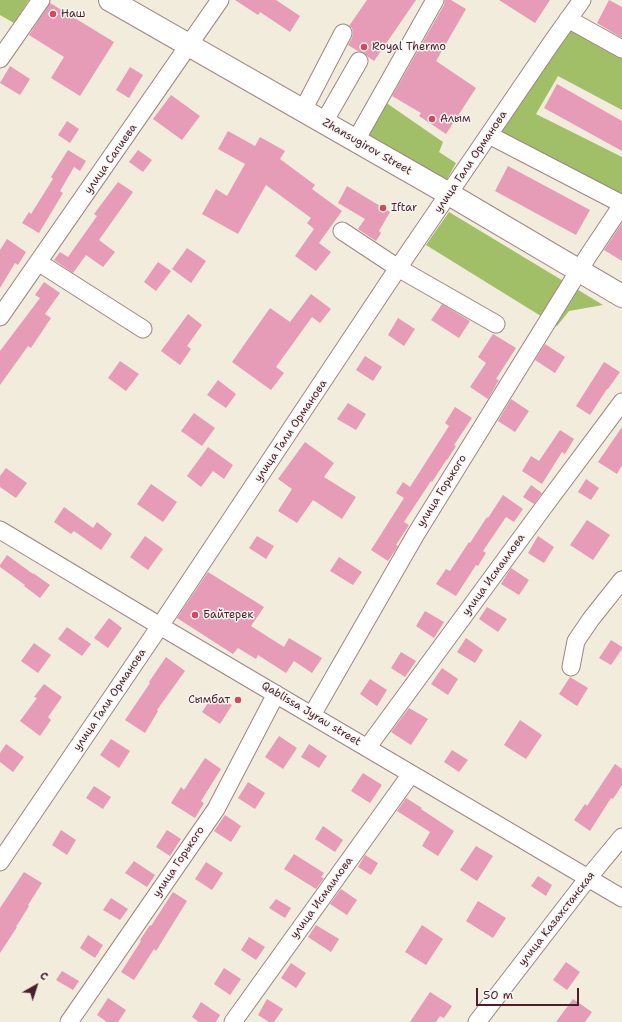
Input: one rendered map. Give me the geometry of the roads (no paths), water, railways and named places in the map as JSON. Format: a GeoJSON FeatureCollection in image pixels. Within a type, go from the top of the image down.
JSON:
{"type":"FeatureCollection","features":[{"type":"Feature","properties":{"kind":"main road","name":"Zhansugirov Street"},"geometry":{"type":"LineString","coordinates":[[110,0],[356,140],[622,296]]}},
{"type":"Feature","properties":{"kind":"street"},"geometry":{"type":"LineString","coordinates":[[0,59],[41,0]]}},
{"type":"Feature","properties":{"kind":"street","name":"улица Сапиева"},"geometry":{"type":"LineString","coordinates":[[0,316],[220,0]]}},
{"type":"Feature","properties":{"kind":"street"},"geometry":{"type":"LineString","coordinates":[[356,140],[435,0]]}},
{"type":"Feature","properties":{"kind":"street","name":"улица Гали Орманова"},"geometry":{"type":"LineString","coordinates":[[0,862],[160,626],[398,268],[582,0]]}},
{"type":"Feature","properties":{"kind":"street"},"geometry":{"type":"LineString","coordinates":[[568,19],[622,49]]}},
{"type":"Feature","properties":{"kind":"street"},"geometry":{"type":"LineString","coordinates":[[303,110],[343,33]]}},
{"type":"Feature","properties":{"kind":"street"},"geometry":{"type":"LineString","coordinates":[[324,122],[359,60]]}},
{"type":"Feature","properties":{"kind":"street"},"geometry":{"type":"LineString","coordinates":[[489,135],[622,204]]}},
{"type":"Feature","properties":{"kind":"street","name":"улица Горького"},"geometry":{"type":"LineString","coordinates":[[312,715],[416,534],[588,256],[622,204]]}},
{"type":"Feature","properties":{"kind":"street"},"geometry":{"type":"LineString","coordinates":[[342,231],[398,268],[496,324]]}},
{"type":"Feature","properties":{"kind":"street"},"geometry":{"type":"LineString","coordinates":[[38,262],[143,329]]}},
{"type":"Feature","properties":{"kind":"street","name":"улица Исмаилова"},"geometry":{"type":"LineString","coordinates":[[368,748],[622,402]]}},
{"type":"Feature","properties":{"kind":"street","name":"Qablissa Jyrau street"},"geometry":{"type":"LineString","coordinates":[[1,532],[622,898]]}},
{"type":"Feature","properties":{"kind":"street"},"geometry":{"type":"LineString","coordinates":[[571,667],[576,641],[591,619],[622,580]]}},
{"type":"Feature","properties":{"kind":"street","name":"улица Горького"},"geometry":{"type":"LineString","coordinates":[[69,1022],[216,809],[276,694]]}},
{"type":"Feature","properties":{"kind":"street","name":"улица Исмаилова"},"geometry":{"type":"LineString","coordinates":[[233,1022],[411,774]]}},
{"type":"Feature","properties":{"kind":"street","name":"улица Казахстанская"},"geometry":{"type":"LineString","coordinates":[[477,1022],[588,878],[622,837]]}},
{"type":"Feature","properties":{"kind":"place","name":"Наш"},"geometry":{"type":"Point","coordinates":[53,14]}},
{"type":"Feature","properties":{"kind":"place","name":"Royal Thermo"},"geometry":{"type":"Point","coordinates":[364,47]}},
{"type":"Feature","properties":{"kind":"place","name":"Алым"},"geometry":{"type":"Point","coordinates":[432,119]}},
{"type":"Feature","properties":{"kind":"place","name":"Iftar"},"geometry":{"type":"Point","coordinates":[383,208]}},
{"type":"Feature","properties":{"kind":"place","name":"Байтерек"},"geometry":{"type":"Point","coordinates":[195,615]}},
{"type":"Feature","properties":{"kind":"place","name":"Сымбат"},"geometry":{"type":"Point","coordinates":[238,700]}}]}
